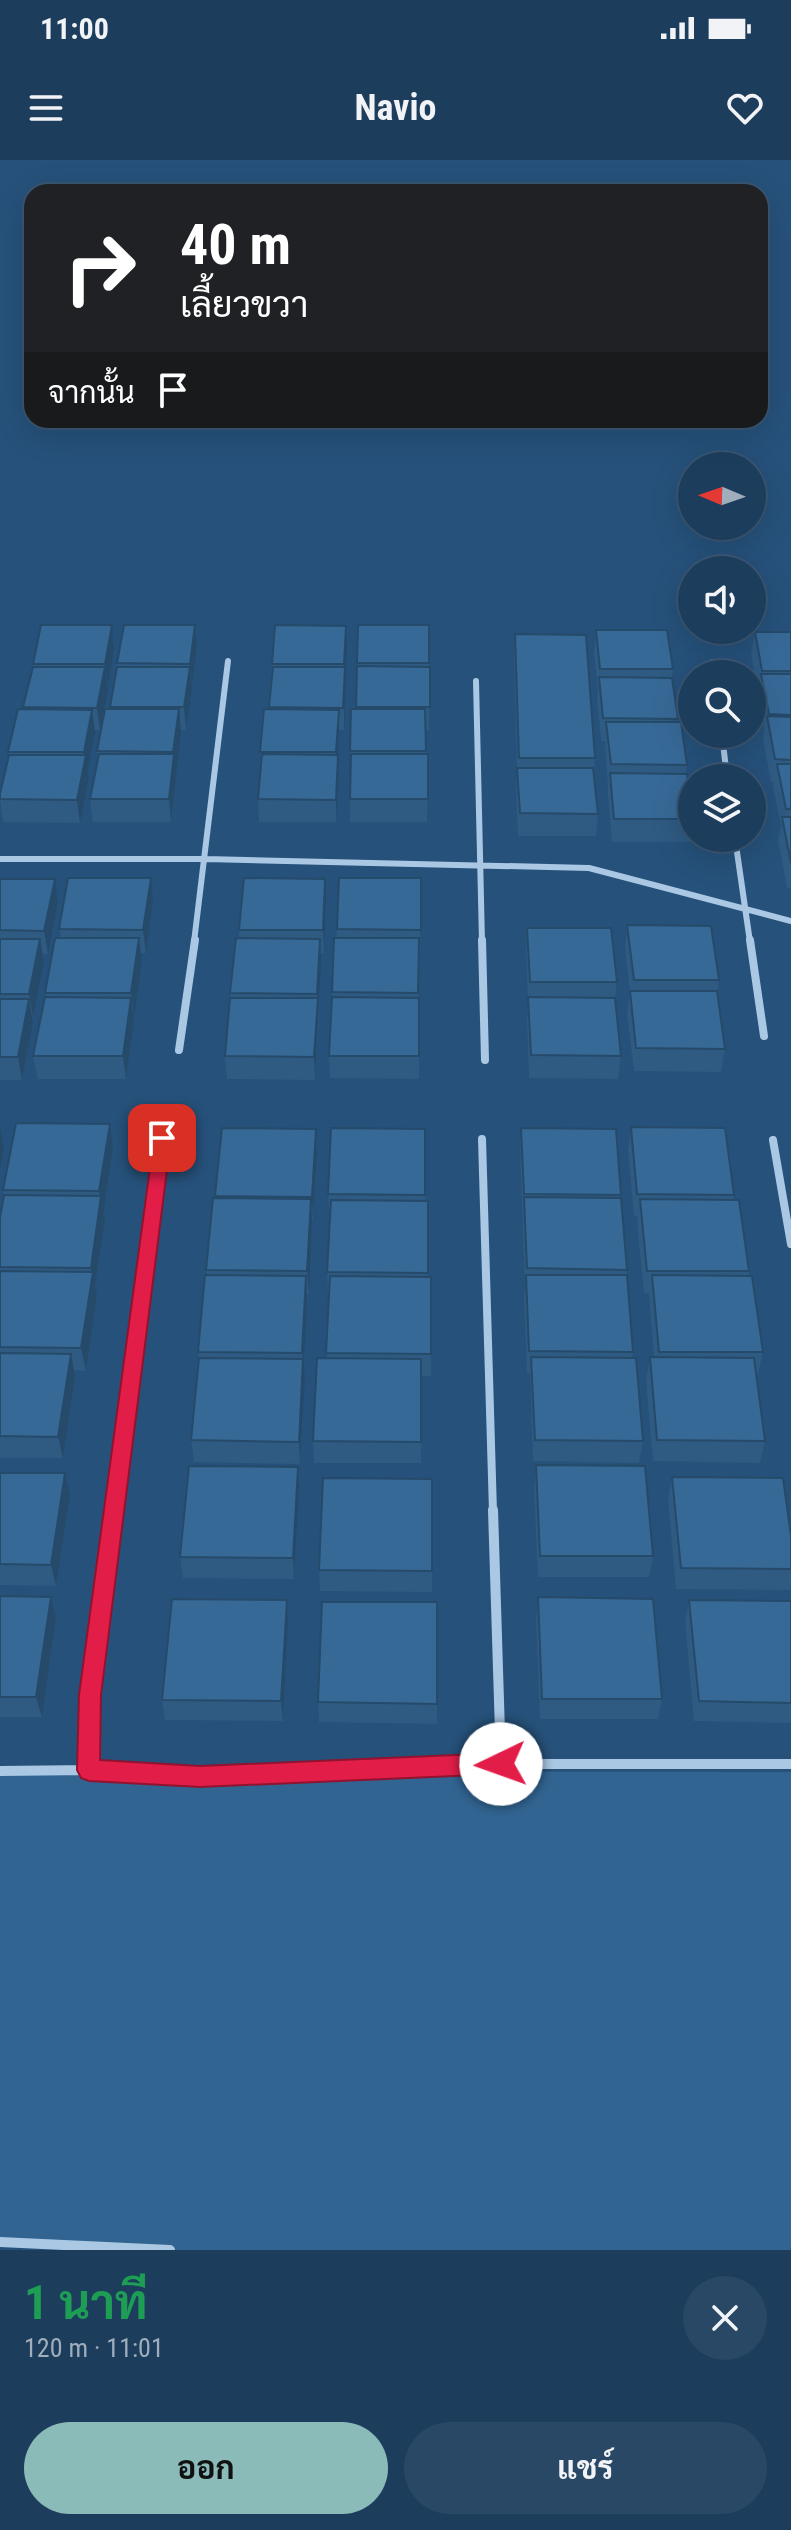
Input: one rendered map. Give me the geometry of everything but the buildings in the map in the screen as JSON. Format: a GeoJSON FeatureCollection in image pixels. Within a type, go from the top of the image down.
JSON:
{"type":"FeatureCollection","features":[{"type":"Feature","properties":{"kind":"street"},"geometry":{"type":"LineString","coordinates":[[179,1050],[206,859],[228,661]]}},
{"type":"Feature","properties":{"kind":"street"},"geometry":{"type":"LineString","coordinates":[[476,681],[485,1060]]}},
{"type":"Feature","properties":{"kind":"street"},"geometry":{"type":"LineString","coordinates":[[737,852],[764,1036]]}},
{"type":"Feature","properties":{"kind":"street"},"geometry":{"type":"LineString","coordinates":[[0,859],[206,859],[589,868],[636,878],[744,914],[791,921]]}},
{"type":"Feature","properties":{"kind":"street"},"geometry":{"type":"LineString","coordinates":[[89,1770],[90,1695],[162,1138]]}},
{"type":"Feature","properties":{"kind":"street"},"geometry":{"type":"LineString","coordinates":[[482,1139],[501,1764]]}},
{"type":"Feature","properties":{"kind":"street"},"geometry":{"type":"LineString","coordinates":[[773,1140],[791,1244]]}},
{"type":"Feature","properties":{"kind":"street"},"geometry":{"type":"LineString","coordinates":[[0,1771],[89,1770],[200,1776],[501,1764],[791,1764]]}},
{"type":"Feature","properties":{"kind":"street"},"geometry":{"type":"LineString","coordinates":[[0,2242],[33,2246],[170,2250]]}},
{"type":"Feature","properties":{"kind":"shaded area"},"geometry":{"type":"Polygon","coordinates":[[[0,1771],[791,1772],[791,2250],[170,2250],[0,2242],[0,1771]]]}},
{"type":"Feature","properties":{"kind":"route"},"geometry":{"type":"LineString","coordinates":[[162,1138],[90,1695],[89,1770],[200,1776],[501,1764]]}}]}
